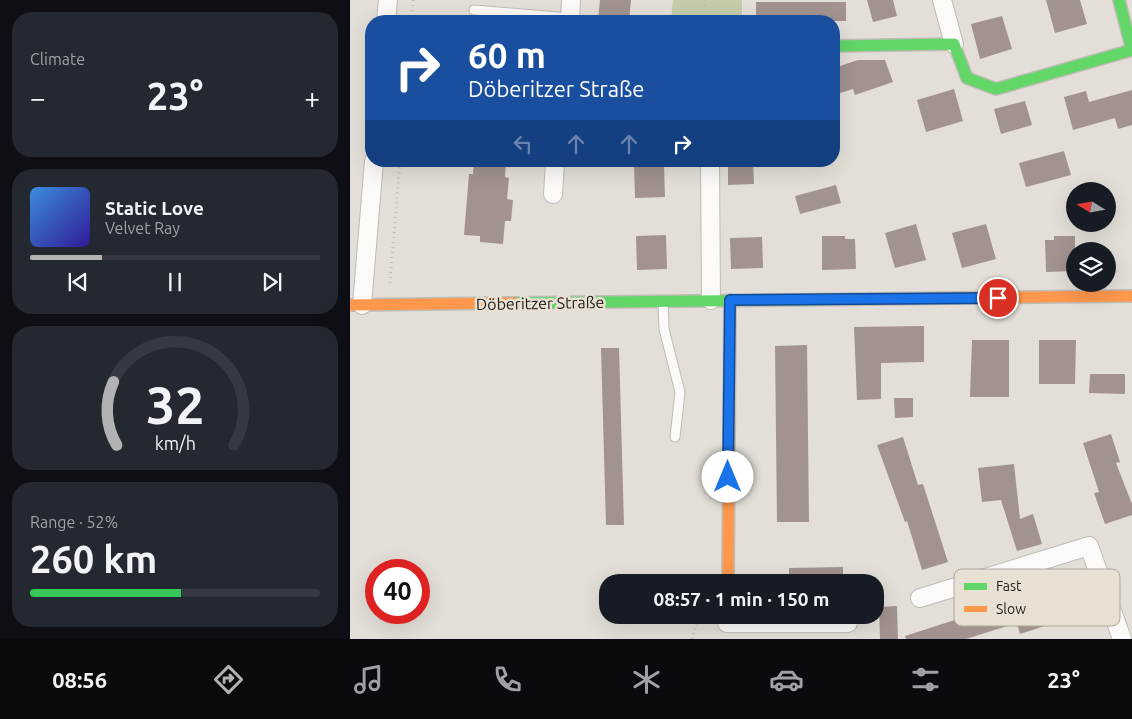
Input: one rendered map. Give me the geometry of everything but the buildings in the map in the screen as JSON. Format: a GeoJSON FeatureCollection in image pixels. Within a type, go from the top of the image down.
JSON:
{"type":"FeatureCollection","features":[{"type":"Feature","properties":{"kind":"street"},"geometry":{"type":"LineString","coordinates":[[387,15],[388,0]]}},
{"type":"Feature","properties":{"kind":"street"},"geometry":{"type":"LineString","coordinates":[[570,15],[571,0]]}},
{"type":"Feature","properties":{"kind":"street"},"geometry":{"type":"LineString","coordinates":[[942,0],[954,44],[967,78],[996,89],[1132,50],[1119,0]]}},
{"type":"Feature","properties":{"kind":"street"},"geometry":{"type":"LineString","coordinates":[[840,46],[954,44]]}},
{"type":"Feature","properties":{"kind":"street"},"geometry":{"type":"LineString","coordinates":[[356,305],[373,167]]}},
{"type":"Feature","properties":{"kind":"street"},"geometry":{"type":"LineString","coordinates":[[553,194],[555,167]]}},
{"type":"Feature","properties":{"kind":"street"},"geometry":{"type":"LineString","coordinates":[[710,167],[711,300]]}},
{"type":"Feature","properties":{"kind":"street","name":"Döberitzer Straße"},"geometry":{"type":"LineString","coordinates":[[356,305],[1132,296]]}},
{"type":"Feature","properties":{"kind":"street"},"geometry":{"type":"LineString","coordinates":[[728,574],[730,300]]}},
{"type":"Feature","properties":{"kind":"street"},"geometry":{"type":"LineString","coordinates":[[1014,569],[1089,546],[1097,569]]}},
{"type":"Feature","properties":{"kind":"street"},"geometry":{"type":"LineString","coordinates":[[920,598],[954,588]]}},
{"type":"Feature","properties":{"kind":"street"},"geometry":{"type":"LineString","coordinates":[[1117,626],[1122,639]]}},
{"type":"Feature","properties":{"kind":"lane"},"geometry":{"type":"LineString","coordinates":[[474,10],[522,15]]}},
{"type":"Feature","properties":{"kind":"lane"},"geometry":{"type":"LineString","coordinates":[[662,301],[664,329],[680,392],[675,437]]}},
{"type":"Feature","properties":{"kind":"path"},"geometry":{"type":"LineString","coordinates":[[412,15],[413,0]]}},
{"type":"Feature","properties":{"kind":"path"},"geometry":{"type":"LineString","coordinates":[[704,15],[705,0]]}},
{"type":"Feature","properties":{"kind":"path"},"geometry":{"type":"LineString","coordinates":[[388,305],[400,167]]}},
{"type":"Feature","properties":{"kind":"path"},"geometry":{"type":"LineString","coordinates":[[692,639],[696,624]]}},
{"type":"Feature","properties":{"kind":"green space"},"geometry":{"type":"Polygon","coordinates":[[[673,0],[742,0],[742,15],[672,15],[673,0]]]}},
{"type":"Feature","properties":{"kind":"traffic: fast"},"geometry":{"type":"LineString","coordinates":[[840,46],[954,44],[967,78],[996,89],[1132,50],[1119,0]]}},
{"type":"Feature","properties":{"kind":"traffic: fast"},"geometry":{"type":"LineString","coordinates":[[514,303],[874,299]]}},
{"type":"Feature","properties":{"kind":"traffic: slow"},"geometry":{"type":"LineString","coordinates":[[874,299],[1132,296]]}},
{"type":"Feature","properties":{"kind":"traffic: slow"},"geometry":{"type":"LineString","coordinates":[[728,574],[730,300]]}},
{"type":"Feature","properties":{"kind":"traffic: slow"},"geometry":{"type":"LineString","coordinates":[[350,305],[514,303]]}},
{"type":"Feature","properties":{"kind":"route"},"geometry":{"type":"LineString","coordinates":[[728,477],[730,300],[998,298]]}}]}
